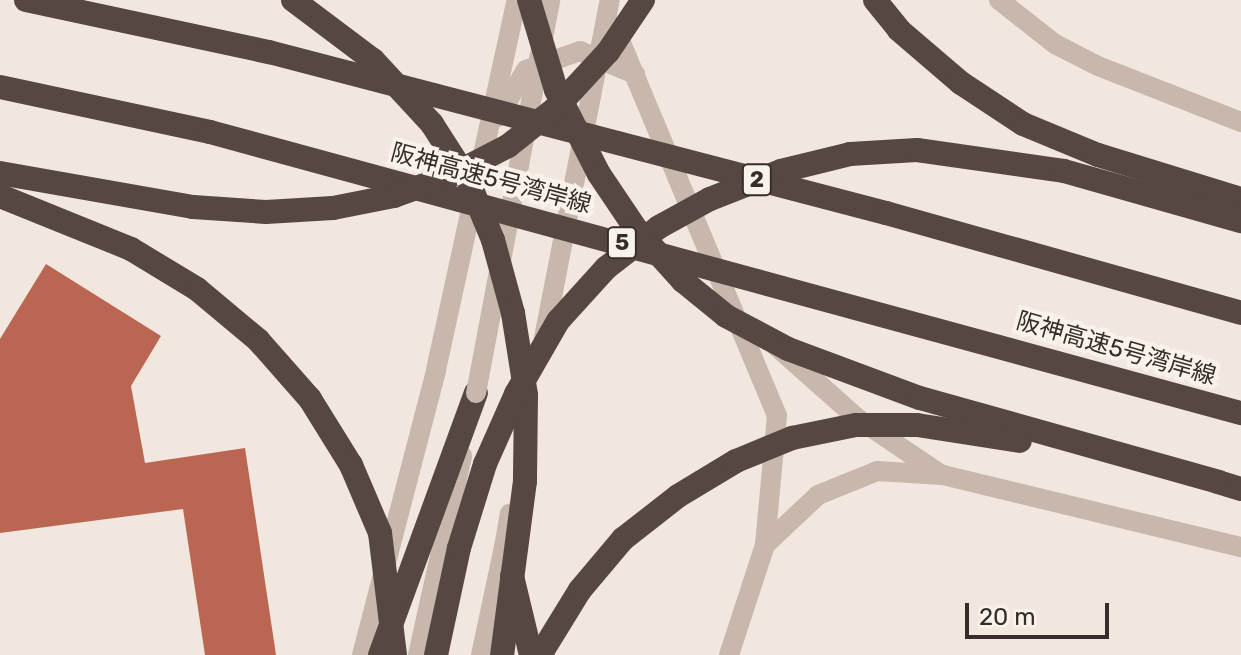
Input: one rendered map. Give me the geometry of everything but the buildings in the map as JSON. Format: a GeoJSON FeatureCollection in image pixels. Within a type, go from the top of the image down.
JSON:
{"type":"FeatureCollection","features":[{"type":"Feature","properties":{"kind":"highway"},"geometry":{"type":"LineString","coordinates":[[26,0],[269,52],[577,132],[1241,313]]}},
{"type":"Feature","properties":{"kind":"highway"},"geometry":{"type":"LineString","coordinates":[[293,0],[373,60],[432,124],[468,180],[493,240],[513,313],[526,395],[525,481],[502,655]]}},
{"type":"Feature","properties":{"kind":"highway","name":"5"},"geometry":{"type":"LineString","coordinates":[[529,0],[556,90],[577,132],[636,229],[683,281],[726,316],[788,349],[920,398],[1230,486]]}},
{"type":"Feature","properties":{"kind":"highway"},"geometry":{"type":"LineString","coordinates":[[0,173],[193,207],[266,212],[394,196],[452,175],[508,146],[557,107],[608,52],[643,0]]}},
{"type":"Feature","properties":{"kind":"highway"},"geometry":{"type":"LineString","coordinates":[[875,0],[899,30],[951,74],[1023,124],[1098,155],[1241,199]]}},
{"type":"Feature","properties":{"kind":"highway","name":"阪神高速5号湾岸線"},"geometry":{"type":"LineString","coordinates":[[0,87],[210,132],[1241,413]]}},
{"type":"Feature","properties":{"kind":"highway","name":"2"},"geometry":{"type":"LineString","coordinates":[[436,655],[459,548],[485,464],[516,394],[558,321],[606,268],[659,227],[781,171],[850,154],[917,150],[1064,171],[1241,221]]}},
{"type":"Feature","properties":{"kind":"highway"},"geometry":{"type":"LineString","coordinates":[[0,196],[131,249],[197,289],[258,340],[310,399],[351,465],[380,533],[395,655]]}},
{"type":"Feature","properties":{"kind":"highway"},"geometry":{"type":"LineString","coordinates":[[380,655],[476,393]]}},
{"type":"Feature","properties":{"kind":"highway"},"geometry":{"type":"LineString","coordinates":[[540,655],[580,590],[623,539],[724,468],[792,438],[856,425],[917,425],[1230,486]]}},
{"type":"Feature","properties":{"kind":"highway"},"geometry":{"type":"LineString","coordinates":[[504,547],[531,655]]}},
{"type":"Feature","properties":{"kind":"street"},"geometry":{"type":"LineString","coordinates":[[362,655],[436,370],[517,0]]}},
{"type":"Feature","properties":{"kind":"street"},"geometry":{"type":"LineString","coordinates":[[418,655],[476,393],[550,0]]}},
{"type":"Feature","properties":{"kind":"street"},"geometry":{"type":"LineString","coordinates":[[603,0],[777,415],[765,545],[729,655]]}},
{"type":"Feature","properties":{"kind":"street"},"geometry":{"type":"LineString","coordinates":[[481,655],[610,0]]}},
{"type":"Feature","properties":{"kind":"street"},"geometry":{"type":"LineString","coordinates":[[999,0],[1055,44],[1098,66],[1241,122]]}},
{"type":"Feature","properties":{"kind":"street"},"geometry":{"type":"LineString","coordinates":[[488,134],[526,70],[580,51],[635,74]]}},
{"type":"Feature","properties":{"kind":"street"},"geometry":{"type":"LineString","coordinates":[[727,295],[802,373],[943,475]]}},
{"type":"Feature","properties":{"kind":"street"},"geometry":{"type":"LineString","coordinates":[[765,545],[818,495],[877,471],[943,475],[1241,547]]}}]}
